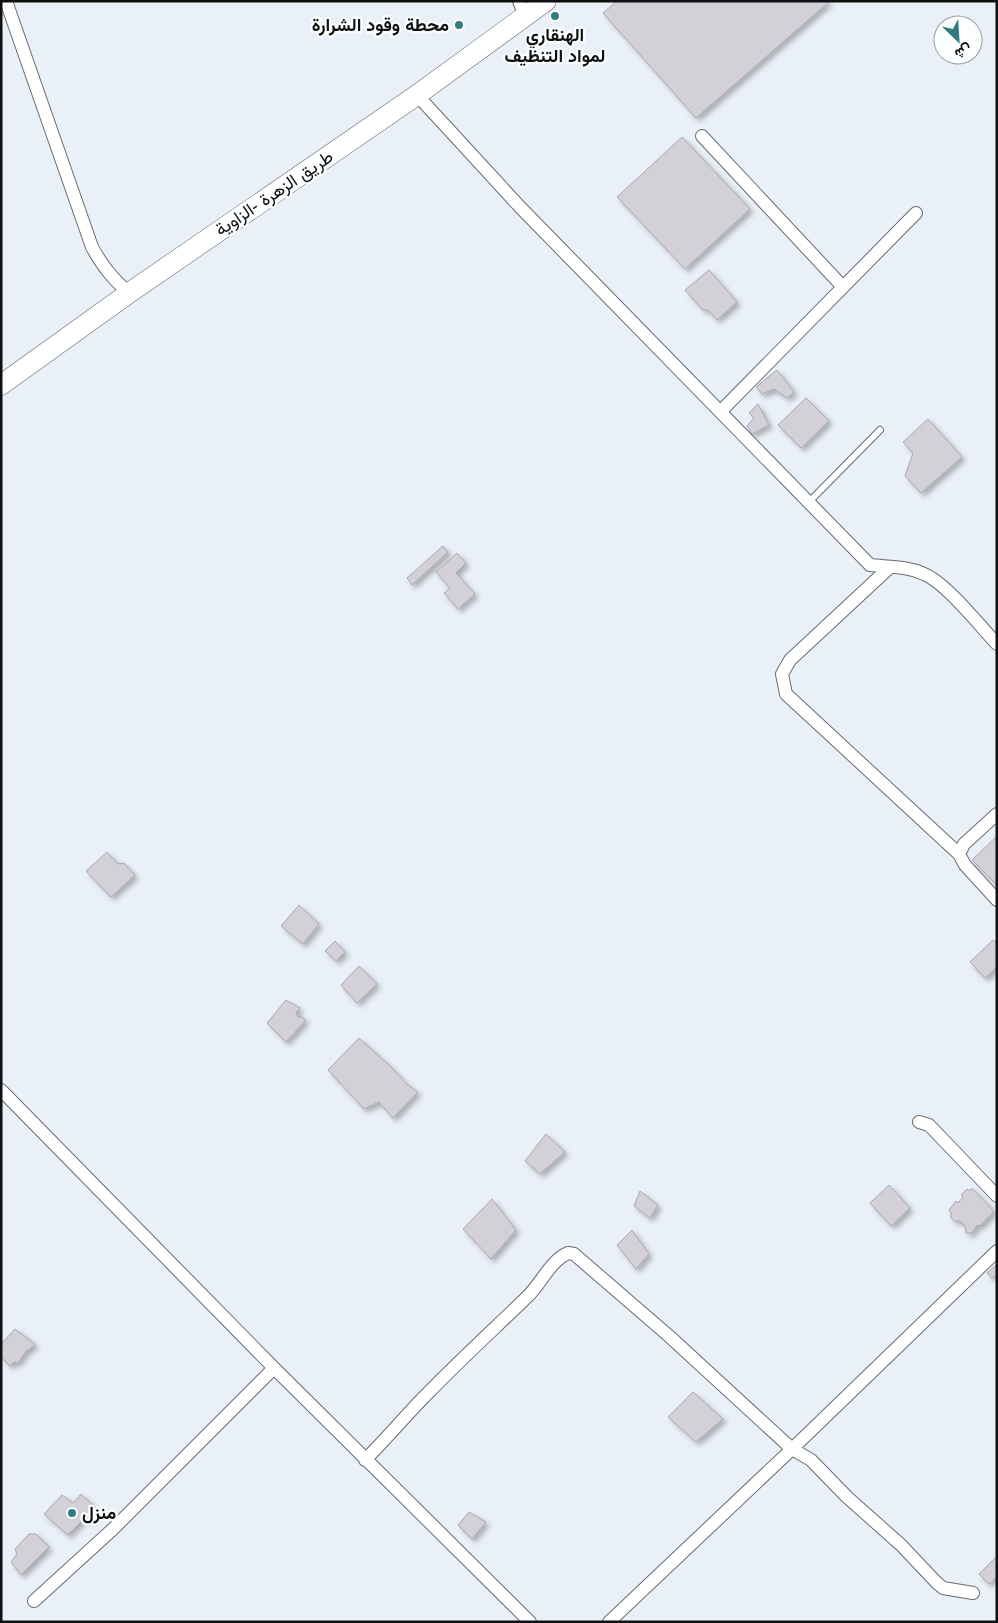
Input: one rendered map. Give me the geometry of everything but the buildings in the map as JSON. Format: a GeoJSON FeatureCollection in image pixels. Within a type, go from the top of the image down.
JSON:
{"type":"FeatureCollection","features":[{"type":"Feature","properties":{"kind":"main road","name":"طريق الزهرة -الزاوية"},"geometry":{"type":"LineString","coordinates":[[1,385],[129,293],[416,95],[522,9],[546,1]]}},
{"type":"Feature","properties":{"kind":"street"},"geometry":{"type":"LineString","coordinates":[[6,1],[92,247],[107,271],[129,293]]}},
{"type":"Feature","properties":{"kind":"street"},"geometry":{"type":"LineString","coordinates":[[416,95],[526,213],[870,565],[905,568],[936,579],[997,644]]}},
{"type":"Feature","properties":{"kind":"street"},"geometry":{"type":"LineString","coordinates":[[702,136],[843,287]]}},
{"type":"Feature","properties":{"kind":"street"},"geometry":{"type":"LineString","coordinates":[[721,411],[916,213]]}},
{"type":"Feature","properties":{"kind":"street"},"geometry":{"type":"LineString","coordinates":[[890,567],[790,660],[782,674],[786,694],[959,854],[965,865],[997,900]]}},
{"type":"Feature","properties":{"kind":"street"},"geometry":{"type":"LineString","coordinates":[[959,854],[964,844],[997,814]]}},
{"type":"Feature","properties":{"kind":"street"},"geometry":{"type":"LineString","coordinates":[[1,1090],[365,1460],[530,1622]]}},
{"type":"Feature","properties":{"kind":"street"},"geometry":{"type":"LineString","coordinates":[[919,1122],[928,1125],[997,1196]]}},
{"type":"Feature","properties":{"kind":"street"},"geometry":{"type":"LineString","coordinates":[[609,1622],[997,1251]]}},
{"type":"Feature","properties":{"kind":"street"},"geometry":{"type":"LineString","coordinates":[[365,1460],[428,1392],[492,1329],[529,1296],[560,1256],[568,1253],[574,1254],[669,1336],[792,1449],[811,1460],[847,1497],[901,1545],[943,1588],[973,1593]]}},
{"type":"Feature","properties":{"kind":"street"},"geometry":{"type":"LineString","coordinates":[[34,1601],[113,1529],[274,1368]]}},
{"type":"Feature","properties":{"kind":"lane"},"geometry":{"type":"LineString","coordinates":[[809,502],[880,430]]}},
{"type":"Feature","properties":{"kind":"place","name":"الهنقاري لمواد التنظيف"},"geometry":{"type":"Point","coordinates":[555,16]}},
{"type":"Feature","properties":{"kind":"place","name":"محطة وقود الشرارة"},"geometry":{"type":"Point","coordinates":[459,25]}},
{"type":"Feature","properties":{"kind":"place","name":"منزل"},"geometry":{"type":"Point","coordinates":[72,1513]}}]}
